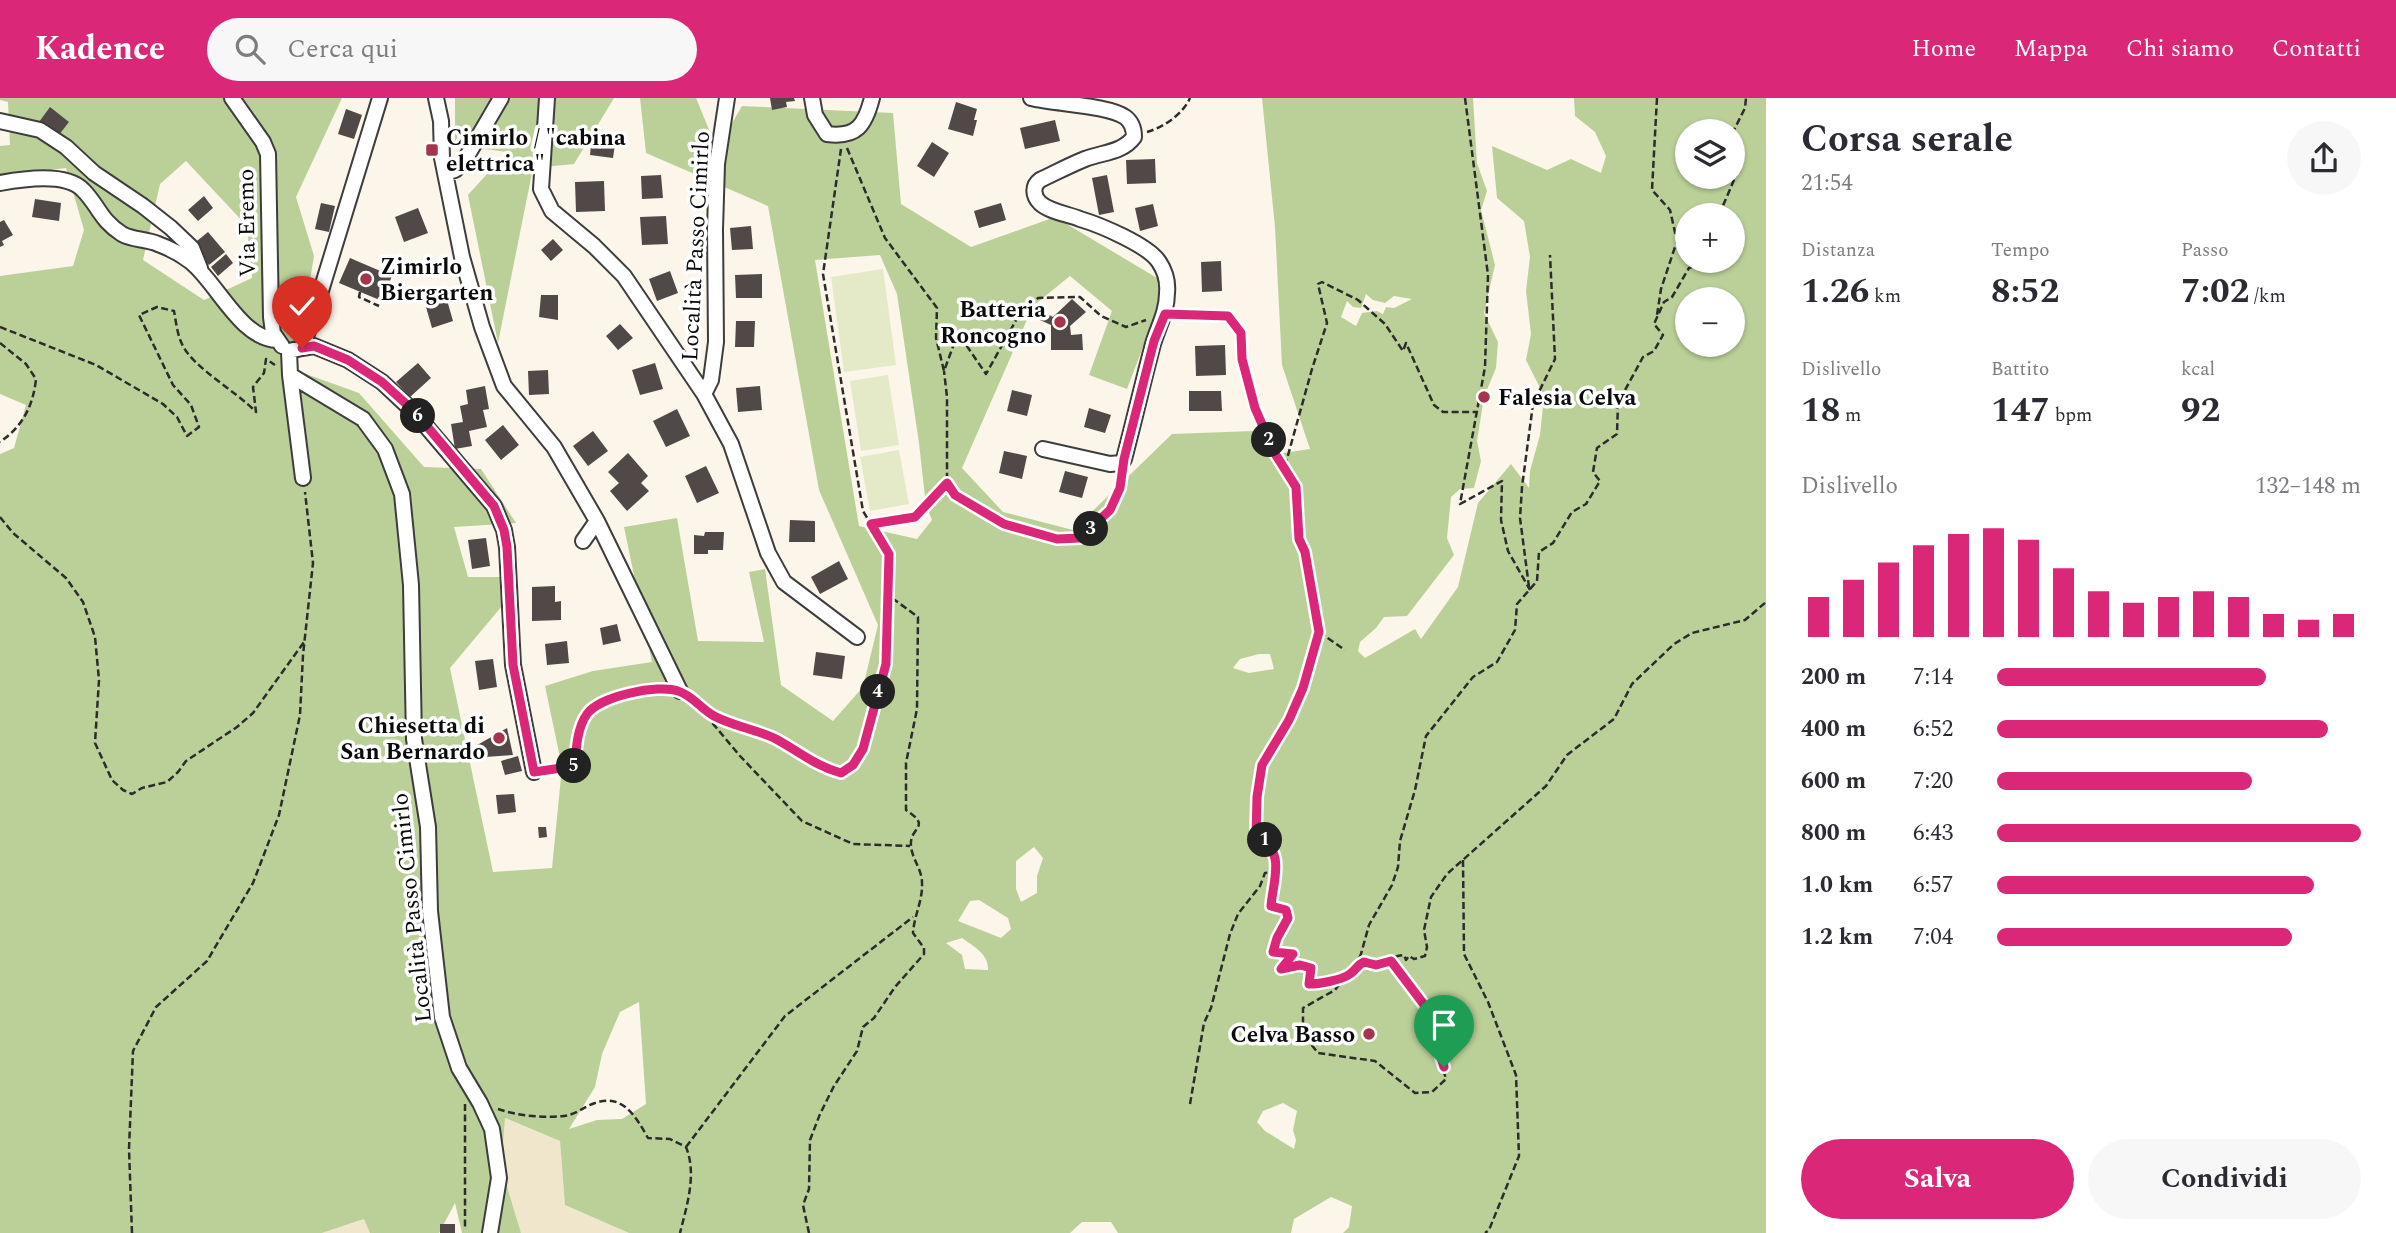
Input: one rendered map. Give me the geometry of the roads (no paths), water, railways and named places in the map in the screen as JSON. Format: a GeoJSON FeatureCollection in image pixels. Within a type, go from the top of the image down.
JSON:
{"type":"FeatureCollection","features":[{"type":"Feature","properties":{"kind":"street","name":"Via Eremo"},"geometry":{"type":"LineString","coordinates":[[232,98],[263,142],[268,154],[271,317],[273,333],[277,340]]}},
{"type":"Feature","properties":{"kind":"street"},"geometry":{"type":"LineString","coordinates":[[303,478],[289,375],[295,349],[312,320],[380,98]]}},
{"type":"Feature","properties":{"kind":"street"},"geometry":{"type":"LineString","coordinates":[[436,98],[441,121],[445,173],[462,257],[482,327],[504,386],[554,447],[597,521],[680,691]]}},
{"type":"Feature","properties":{"kind":"street"},"geometry":{"type":"LineString","coordinates":[[445,173],[455,170],[463,163],[501,98]]}},
{"type":"Feature","properties":{"kind":"street","name":"Località Passo Cimirlo"},"geometry":{"type":"LineString","coordinates":[[547,98],[541,189],[552,211],[624,275],[704,394],[731,444],[768,553],[784,582],[857,636]]}},
{"type":"Feature","properties":{"kind":"street","name":"Località Passo Cimirlo"},"geometry":{"type":"LineString","coordinates":[[704,394],[711,380],[716,342],[717,164],[727,98]]}},
{"type":"Feature","properties":{"kind":"street"},"geometry":{"type":"LineString","coordinates":[[812,98],[815,115],[827,134],[843,135],[861,126],[872,98]]}},
{"type":"Feature","properties":{"kind":"street"},"geometry":{"type":"LineString","coordinates":[[1031,98],[1111,111],[1125,116],[1131,123],[1134,137],[1129,143],[1113,152],[1087,158],[1040,180],[1035,183],[1034,189],[1040,202],[1049,208],[1091,222],[1150,252],[1165,275],[1167,294],[1165,314],[1154,341],[1124,459],[1116,464],[1043,449]]}},
{"type":"Feature","properties":{"kind":"street"},"geometry":{"type":"LineString","coordinates":[[0,121],[40,130],[65,146],[94,173],[171,228],[192,248],[201,272]]}},
{"type":"Feature","properties":{"kind":"street"},"geometry":{"type":"LineString","coordinates":[[0,183],[27,178],[70,180],[83,189],[102,219],[124,236],[158,243],[190,261],[246,325],[262,338],[277,340],[295,349],[314,346],[348,360],[382,382],[415,412],[494,506],[504,530],[513,665],[534,772]]}},
{"type":"Feature","properties":{"kind":"street","name":"Località Passo Cimirlo"},"geometry":{"type":"LineString","coordinates":[[289,375],[363,419],[385,449],[402,494],[411,585],[414,739],[428,827],[430,911],[442,1017],[459,1068],[492,1129],[499,1178],[490,1233]]}},
{"type":"Feature","properties":{"kind":"street"},"geometry":{"type":"LineString","coordinates":[[583,541],[597,521]]}},
{"type":"Feature","properties":{"kind":"place","name":"Cimirlo / \"cabina elettrica\""},"geometry":{"type":"Point","coordinates":[432,150]}},
{"type":"Feature","properties":{"kind":"place","name":"Zimirlo Biergarten"},"geometry":{"type":"Point","coordinates":[366,279]}},
{"type":"Feature","properties":{"kind":"place","name":"Batteria Roncogno"},"geometry":{"type":"Point","coordinates":[1060,322]}},
{"type":"Feature","properties":{"kind":"place","name":"Falesia Celva"},"geometry":{"type":"Point","coordinates":[1484,397]}},
{"type":"Feature","properties":{"kind":"place","name":"Chiesetta di San Bernardo"},"geometry":{"type":"Point","coordinates":[499,738]}},
{"type":"Feature","properties":{"kind":"place","name":"Celva Basso"},"geometry":{"type":"Point","coordinates":[1369,1034]}}]}
